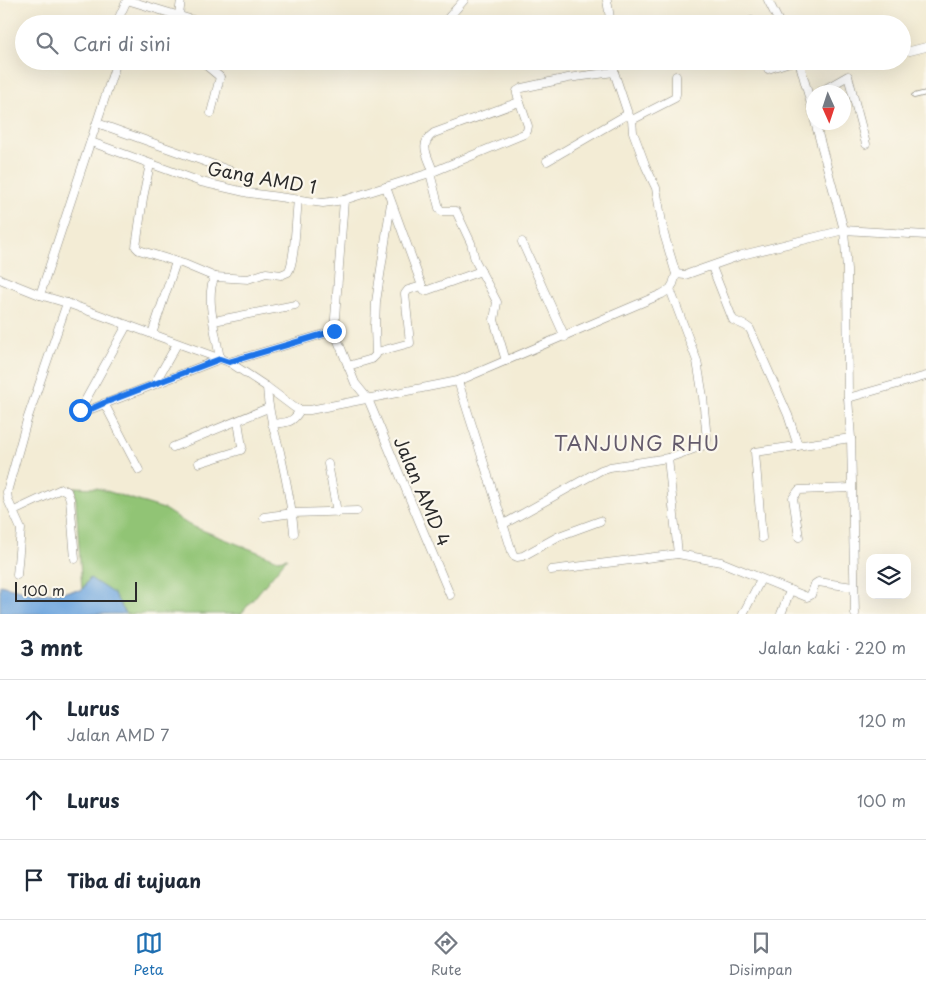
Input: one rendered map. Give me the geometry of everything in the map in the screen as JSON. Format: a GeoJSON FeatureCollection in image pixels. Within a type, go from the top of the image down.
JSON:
{"type":"FeatureCollection","features":[{"type":"Feature","properties":{"kind":"street"},"geometry":{"type":"LineString","coordinates":[[116,0],[179,15],[181,0]]}},
{"type":"Feature","properties":{"kind":"street"},"geometry":{"type":"LineString","coordinates":[[451,15],[464,0]]}},
{"type":"Feature","properties":{"kind":"street"},"geometry":{"type":"LineString","coordinates":[[607,0],[610,15]]}},
{"type":"Feature","properties":{"kind":"street"},"geometry":{"type":"LineString","coordinates":[[768,0],[776,15]]}},
{"type":"Feature","properties":{"kind":"street"},"geometry":{"type":"LineString","coordinates":[[120,15],[126,1]]}},
{"type":"Feature","properties":{"kind":"street"},"geometry":{"type":"LineString","coordinates":[[911,51],[926,47]]}},
{"type":"Feature","properties":{"kind":"street"},"geometry":{"type":"LineString","coordinates":[[40,295],[114,70]]}},
{"type":"Feature","properties":{"kind":"street"},"geometry":{"type":"LineString","coordinates":[[211,113],[220,77],[212,70]]}},
{"type":"Feature","properties":{"kind":"street"},"geometry":{"type":"LineString","coordinates":[[802,70],[807,85]]}},
{"type":"Feature","properties":{"kind":"street"},"geometry":{"type":"LineString","coordinates":[[0,279],[229,362],[300,410],[310,410],[458,381],[564,337],[670,289],[674,284],[676,274],[664,234],[656,188],[633,132],[630,117],[614,72],[568,78],[522,88],[517,90],[518,102],[434,133],[428,137],[424,146],[432,172],[438,208],[445,212],[456,211],[471,243],[475,260],[497,302],[494,320],[506,361]]}},
{"type":"Feature","properties":{"kind":"street"},"geometry":{"type":"LineString","coordinates":[[547,161],[630,117],[675,98],[676,76]]}},
{"type":"Feature","properties":{"kind":"street"},"geometry":{"type":"LineString","coordinates":[[832,85],[848,76],[850,85]]}},
{"type":"Feature","properties":{"kind":"street"},"geometry":{"type":"LineString","coordinates":[[851,87],[866,144]]}},
{"type":"Feature","properties":{"kind":"street","name":"Gang AMD 1"},"geometry":{"type":"LineString","coordinates":[[90,142],[201,182],[250,193],[323,203],[344,200],[432,172],[524,134],[528,126],[518,102]]}},
{"type":"Feature","properties":{"kind":"street"},"geometry":{"type":"LineString","coordinates":[[97,123],[234,172]]}},
{"type":"Feature","properties":{"kind":"street"},"geometry":{"type":"LineString","coordinates":[[817,130],[844,230],[847,278],[848,398],[851,438],[855,614]]}},
{"type":"Feature","properties":{"kind":"street"},"geometry":{"type":"LineString","coordinates":[[150,164],[142,198],[136,247],[139,250],[215,277],[248,279],[266,273],[281,275],[288,272],[292,262],[298,200]]}},
{"type":"Feature","properties":{"kind":"street"},"geometry":{"type":"LineString","coordinates":[[386,187],[424,290],[481,271]]}},
{"type":"Feature","properties":{"kind":"street"},"geometry":{"type":"LineString","coordinates":[[229,362],[334,331],[344,200]]}},
{"type":"Feature","properties":{"kind":"street"},"geometry":{"type":"LineString","coordinates":[[348,366],[372,360],[375,357],[376,308],[391,203]]}},
{"type":"Feature","properties":{"kind":"street"},"geometry":{"type":"LineString","coordinates":[[676,274],[685,275],[742,256],[844,230],[926,235]]}},
{"type":"Feature","properties":{"kind":"street"},"geometry":{"type":"LineString","coordinates":[[522,242],[564,337]]}},
{"type":"Feature","properties":{"kind":"street"},"geometry":{"type":"LineString","coordinates":[[152,334],[176,262]]}},
{"type":"Feature","properties":{"kind":"street"},"geometry":{"type":"LineString","coordinates":[[712,267],[733,320],[750,329],[788,415],[798,446]]}},
{"type":"Feature","properties":{"kind":"street"},"geometry":{"type":"LineString","coordinates":[[215,277],[211,295],[220,359]]}},
{"type":"Feature","properties":{"kind":"street"},"geometry":{"type":"LineString","coordinates":[[376,352],[410,343],[405,294],[408,290],[422,286]]}},
{"type":"Feature","properties":{"kind":"street"},"geometry":{"type":"LineString","coordinates":[[502,525],[601,470],[668,458],[705,445],[707,440],[703,397],[697,362],[670,289]]}},
{"type":"Feature","properties":{"kind":"street"},"geometry":{"type":"LineString","coordinates":[[18,575],[22,534],[20,525],[8,500],[7,492],[27,420],[67,303]]}},
{"type":"Feature","properties":{"kind":"street"},"geometry":{"type":"LineString","coordinates":[[214,321],[295,305]]}},
{"type":"Feature","properties":{"kind":"street"},"geometry":{"type":"LineString","coordinates":[[126,325],[80,411],[82,413],[220,359]]}},
{"type":"Feature","properties":{"kind":"street","name":"Jalan AMD 4"},"geometry":{"type":"LineString","coordinates":[[334,331],[357,388],[368,399],[450,594]]}},
{"type":"Feature","properties":{"kind":"street"},"geometry":{"type":"LineString","coordinates":[[155,383],[178,344]]}},
{"type":"Feature","properties":{"kind":"street"},"geometry":{"type":"LineString","coordinates":[[848,398],[926,376]]}},
{"type":"Feature","properties":{"kind":"street"},"geometry":{"type":"LineString","coordinates":[[458,381],[510,552],[513,556],[523,556],[559,536],[600,520]]}},
{"type":"Feature","properties":{"kind":"street"},"geometry":{"type":"LineString","coordinates":[[267,387],[268,408],[293,514],[294,533]]}},
{"type":"Feature","properties":{"kind":"street"},"geometry":{"type":"LineString","coordinates":[[104,403],[138,470]]}},
{"type":"Feature","properties":{"kind":"street"},"geometry":{"type":"LineString","coordinates":[[173,447],[268,408]]}},
{"type":"Feature","properties":{"kind":"street"},"geometry":{"type":"LineString","coordinates":[[272,424],[292,421],[300,410]]}},
{"type":"Feature","properties":{"kind":"street"},"geometry":{"type":"LineString","coordinates":[[199,462],[241,450],[238,420]]}},
{"type":"Feature","properties":{"kind":"street"},"geometry":{"type":"LineString","coordinates":[[762,538],[755,452],[851,438]]}},
{"type":"Feature","properties":{"kind":"street"},"geometry":{"type":"LineString","coordinates":[[668,458],[678,554]]}},
{"type":"Feature","properties":{"kind":"street"},"geometry":{"type":"LineString","coordinates":[[328,464],[337,512]]}},
{"type":"Feature","properties":{"kind":"street"},"geometry":{"type":"LineString","coordinates":[[798,536],[793,498],[799,490],[851,488]]}},
{"type":"Feature","properties":{"kind":"street"},"geometry":{"type":"LineString","coordinates":[[14,511],[61,489],[68,491],[75,559]]}},
{"type":"Feature","properties":{"kind":"street"},"geometry":{"type":"LineString","coordinates":[[264,517],[357,511]]}},
{"type":"Feature","properties":{"kind":"street"},"geometry":{"type":"LineString","coordinates":[[551,570],[678,554],[720,562],[808,597],[811,595],[815,584],[819,581],[853,587]]}},
{"type":"Feature","properties":{"kind":"street"},"geometry":{"type":"LineString","coordinates":[[743,614],[761,579]]}},
{"type":"Feature","properties":{"kind":"street"},"geometry":{"type":"LineString","coordinates":[[781,614],[790,591]]}},
{"type":"Feature","properties":{"kind":"lane"},"geometry":{"type":"LineString","coordinates":[[914,96],[926,93]]}},
{"type":"Feature","properties":{"kind":"green space"},"geometry":{"type":"Polygon","coordinates":[[[75,487],[97,488],[164,509],[189,525],[278,560],[287,558],[241,614],[126,614],[90,578],[82,590],[75,487]]]}},
{"type":"Feature","properties":{"kind":"water"},"geometry":{"type":"Polygon","coordinates":[[[90,578],[114,594],[126,614],[0,614],[0,585],[37,594],[82,590],[90,578]]]}},
{"type":"Feature","properties":{"kind":"district","name":"TANJUNG RHU"},"geometry":{"type":"Point","coordinates":[637,443]}},
{"type":"Feature","properties":{"kind":"route"},"geometry":{"type":"LineString","coordinates":[[80,410],[82,413],[220,359],[229,362],[334,331]]}}]}
